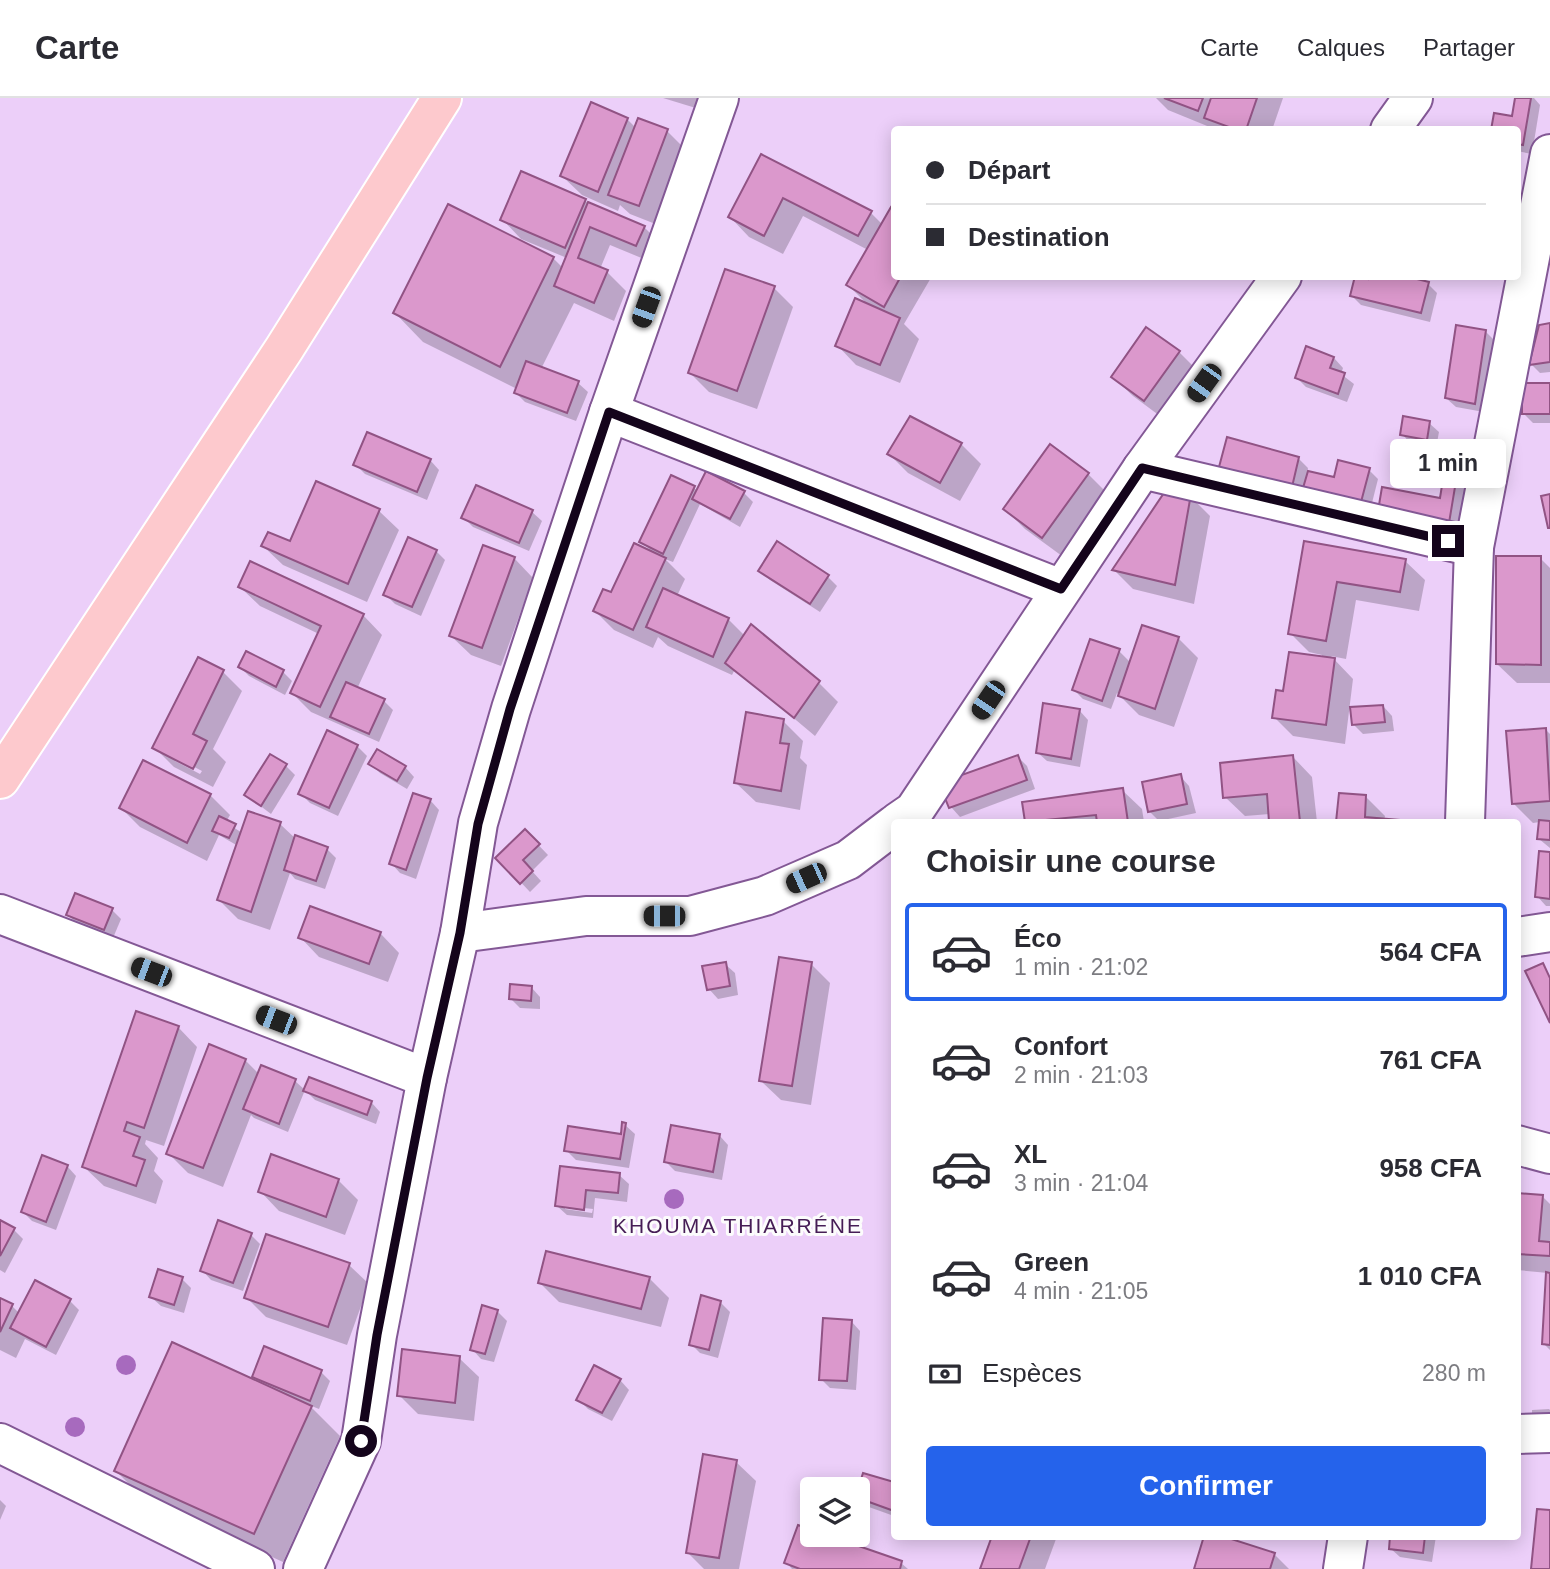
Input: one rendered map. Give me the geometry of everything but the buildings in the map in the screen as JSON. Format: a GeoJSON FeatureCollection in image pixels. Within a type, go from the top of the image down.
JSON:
{"type":"FeatureCollection","features":[{"type":"Feature","properties":{"kind":"main road"},"geometry":{"type":"LineString","coordinates":[[0,779],[284,349],[442,98]]}},
{"type":"Feature","properties":{"kind":"street"},"geometry":{"type":"LineString","coordinates":[[303,1569],[361,1441],[377,1335],[427,1078],[460,933],[478,824],[510,709],[609,412],[719,98]]}},
{"type":"Feature","properties":{"kind":"street"},"geometry":{"type":"LineString","coordinates":[[1393,126],[1413,98]]}},
{"type":"Feature","properties":{"kind":"street"},"geometry":{"type":"LineString","coordinates":[[1465,819],[1474,547],[1550,154]]}},
{"type":"Feature","properties":{"kind":"street"},"geometry":{"type":"LineString","coordinates":[[909,819],[1142,468],[1279,280]]}},
{"type":"Feature","properties":{"kind":"street"},"geometry":{"type":"LineString","coordinates":[[609,412],[1061,589]]}},
{"type":"Feature","properties":{"kind":"street"},"geometry":{"type":"LineString","coordinates":[[1142,468],[1474,547]]}},
{"type":"Feature","properties":{"kind":"street"},"geometry":{"type":"LineString","coordinates":[[460,933],[586,916],[690,916],[765,896],[848,860],[891,831]]}},
{"type":"Feature","properties":{"kind":"street"},"geometry":{"type":"LineString","coordinates":[[0,914],[427,1078]]}},
{"type":"Feature","properties":{"kind":"street"},"geometry":{"type":"LineString","coordinates":[[1521,936],[1550,932]]}},
{"type":"Feature","properties":{"kind":"street"},"geometry":{"type":"LineString","coordinates":[[1521,1147],[1550,1154]]}},
{"type":"Feature","properties":{"kind":"street"},"geometry":{"type":"LineString","coordinates":[[1521,1434],[1550,1433]]}},
{"type":"Feature","properties":{"kind":"street"},"geometry":{"type":"LineString","coordinates":[[0,1443],[255,1569]]}},
{"type":"Feature","properties":{"kind":"street"},"geometry":{"type":"LineString","coordinates":[[1343,1569],[1347,1540]]}},
{"type":"Feature","properties":{"kind":"district","name":"KHOUMA THIARRÉNE"},"geometry":{"type":"Point","coordinates":[738,1226]}},
{"type":"Feature","properties":{"kind":"route"},"geometry":{"type":"LineString","coordinates":[[361,1441],[377,1335],[427,1078],[460,933],[478,824],[510,709],[609,412],[1061,589],[1142,468],[1448,541]]}}]}
